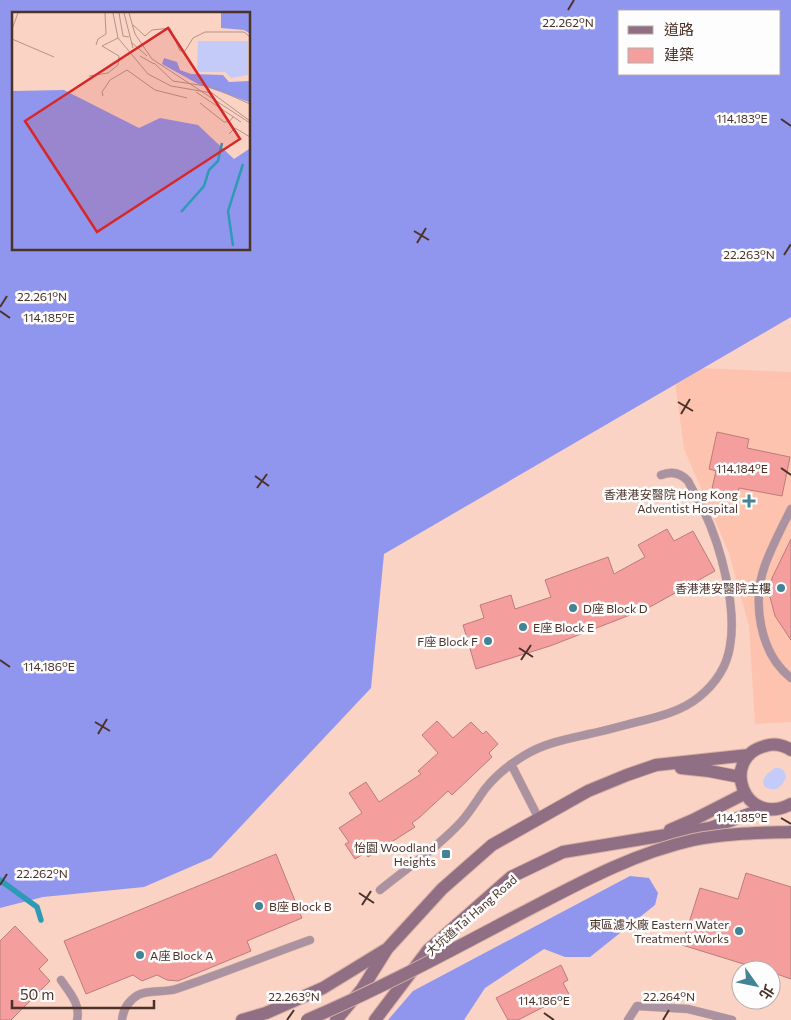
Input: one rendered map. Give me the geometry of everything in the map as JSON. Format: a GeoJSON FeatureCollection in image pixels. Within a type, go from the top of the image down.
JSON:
{"type":"FeatureCollection","features":[{"type":"Feature","properties":{"kind":"main road"},"geometry":{"type":"LineString","coordinates":[[763,809],[744,794],[740,776],[744,761],[755,749],[771,744],[780,745],[791,750]]}},
{"type":"Feature","properties":{"kind":"main road"},"geometry":{"type":"LineString","coordinates":[[336,1020],[362,988],[387,949],[442,889],[492,845],[588,791],[627,775],[656,765],[749,755]]}},
{"type":"Feature","properties":{"kind":"main road"},"geometry":{"type":"LineString","coordinates":[[656,765],[740,776]]}},
{"type":"Feature","properties":{"kind":"main road","name":"大坑道 Tai Hang Road"},"geometry":{"type":"LineString","coordinates":[[654,836],[693,820],[744,794]]}},
{"type":"Feature","properties":{"kind":"main road","name":"大坑道 Tai Hang Road"},"geometry":{"type":"LineString","coordinates":[[375,1020],[428,950],[511,877],[563,852],[710,828],[763,809],[774,810],[789,806]]}},
{"type":"Feature","properties":{"kind":"main road"},"geometry":{"type":"LineString","coordinates":[[307,1020],[392,982],[601,872],[647,853],[719,835],[791,832]]}},
{"type":"Feature","properties":{"kind":"main road"},"geometry":{"type":"LineString","coordinates":[[242,1020],[266,1013],[323,988],[387,949]]}},
{"type":"Feature","properties":{"kind":"lane"},"geometry":{"type":"LineString","coordinates":[[380,890],[445,838],[461,822],[491,783],[511,764],[526,754],[552,742],[645,720],[688,705],[708,689],[723,669],[730,648],[731,611],[723,562],[704,510],[688,481],[674,472],[661,474]]}},
{"type":"Feature","properties":{"kind":"lane"},"geometry":{"type":"LineString","coordinates":[[791,509],[765,565],[759,605],[768,649],[774,660],[791,678]]}},
{"type":"Feature","properties":{"kind":"lane"},"geometry":{"type":"LineString","coordinates":[[511,764],[539,819]]}},
{"type":"Feature","properties":{"kind":"lane"},"geometry":{"type":"LineString","coordinates":[[122,1020],[126,1006],[145,992],[173,990],[310,940]]}},
{"type":"Feature","properties":{"kind":"lane"},"geometry":{"type":"LineString","coordinates":[[61,980],[77,1004],[77,1020]]}},
{"type":"Feature","properties":{"kind":"lane"},"geometry":{"type":"LineString","coordinates":[[628,1020],[637,1006],[688,1009],[732,1020]]}},
{"type":"Feature","properties":{"kind":"shaded area"},"geometry":{"type":"Polygon","coordinates":[[[0,0],[791,0],[791,317],[384,554],[371,688],[211,858],[144,887],[43,897],[0,908],[0,0]]]}},
{"type":"Feature","properties":{"kind":"shaded area","name":"香港港安醫院 Hong Kong Adventist Hospital"},"geometry":{"type":"Polygon","coordinates":[[[673,367],[791,372],[791,722],[755,724],[749,626],[729,553],[684,449],[673,367]]]}},
{"type":"Feature","properties":{"kind":"shaded area"},"geometry":{"type":"Polygon","coordinates":[[[775,768],[783,770],[786,777],[780,787],[771,789],[764,786],[763,780],[775,768]]]}},
{"type":"Feature","properties":{"kind":"shaded area"},"geometry":{"type":"Polygon","coordinates":[[[630,876],[649,878],[658,893],[655,905],[590,957],[565,957],[544,949],[485,988],[464,1020],[388,1020],[413,991],[630,876]]]}},
{"type":"Feature","properties":{"kind":"building"},"geometry":{"type":"Polygon","coordinates":[[[717,432],[749,439],[747,448],[790,457],[782,496],[739,488],[737,498],[711,493],[716,471],[709,469],[717,432]]]}},
{"type":"Feature","properties":{"kind":"building"},"geometry":{"type":"Polygon","coordinates":[[[667,529],[674,541],[693,531],[715,571],[648,608],[550,646],[476,669],[463,625],[484,618],[480,605],[511,595],[515,609],[551,597],[545,580],[608,557],[614,574],[645,557],[638,545],[667,529]]]}},
{"type":"Feature","properties":{"kind":"building","name":"香港港安醫院主樓"},"geometry":{"type":"Polygon","coordinates":[[[791,539],[791,640],[775,616],[770,597],[772,578],[791,539]]]}},
{"type":"Feature","properties":{"kind":"building"},"geometry":{"type":"Polygon","coordinates":[[[437,721],[453,738],[471,722],[483,734],[486,731],[498,744],[489,753],[492,757],[452,795],[448,791],[412,823],[415,827],[368,857],[365,853],[355,859],[345,844],[349,842],[339,828],[362,813],[349,793],[366,782],[379,802],[421,774],[418,771],[438,753],[422,735],[437,721]]]}},
{"type":"Feature","properties":{"kind":"building"},"geometry":{"type":"Polygon","coordinates":[[[276,854],[302,918],[247,941],[251,951],[178,981],[167,980],[157,975],[142,981],[133,975],[86,994],[64,941],[276,854]]]}},
{"type":"Feature","properties":{"kind":"building","name":"東區濾水廠 Eastern Water Treatment Works"},"geometry":{"type":"Polygon","coordinates":[[[746,873],[791,887],[791,979],[781,976],[781,960],[731,960],[682,945],[700,888],[738,899],[746,873]]]}},
{"type":"Feature","properties":{"kind":"building"},"geometry":{"type":"Polygon","coordinates":[[[15,926],[48,960],[39,969],[50,981],[11,1020],[0,1020],[0,941],[15,926]]]}},
{"type":"Feature","properties":{"kind":"building"},"geometry":{"type":"Polygon","coordinates":[[[561,965],[568,980],[563,983],[569,994],[518,1020],[508,1020],[496,998],[561,965]]]}},
{"type":"Feature","properties":{"kind":"waterway"},"geometry":{"type":"LineString","coordinates":[[0,880],[37,907],[41,920]]}},
{"type":"Feature","properties":{"kind":"place","name":"香港港安醫院 Hong Kong Adventist Hospital"},"geometry":{"type":"Point","coordinates":[749,501]}},
{"type":"Feature","properties":{"kind":"place","name":"香港港安醫院主樓"},"geometry":{"type":"Point","coordinates":[781,588]}},
{"type":"Feature","properties":{"kind":"place","name":"D座 Block D"},"geometry":{"type":"Point","coordinates":[573,608]}},
{"type":"Feature","properties":{"kind":"place","name":"E座 Block E"},"geometry":{"type":"Point","coordinates":[523,627]}},
{"type":"Feature","properties":{"kind":"place","name":"F座 Block F"},"geometry":{"type":"Point","coordinates":[488,641]}},
{"type":"Feature","properties":{"kind":"place","name":"怡園 Woodland Heights"},"geometry":{"type":"Point","coordinates":[446,854]}},
{"type":"Feature","properties":{"kind":"place","name":"B座 Block B"},"geometry":{"type":"Point","coordinates":[259,906]}},
{"type":"Feature","properties":{"kind":"place","name":"東區濾水廠 Eastern Water Treatment Works"},"geometry":{"type":"Point","coordinates":[739,931]}},
{"type":"Feature","properties":{"kind":"place","name":"A座 Block A"},"geometry":{"type":"Point","coordinates":[140,955]}}]}
